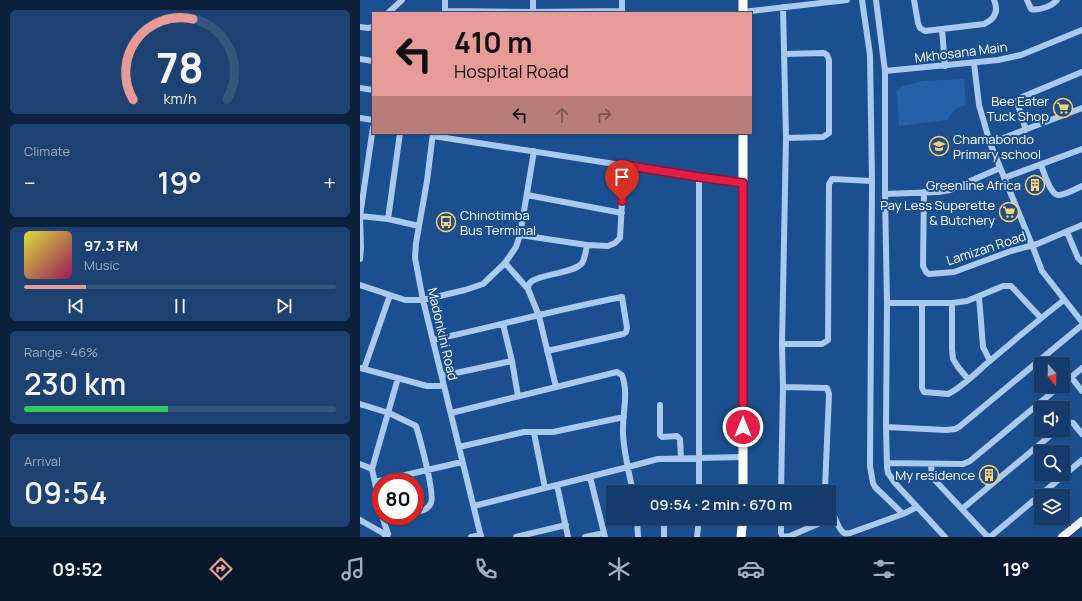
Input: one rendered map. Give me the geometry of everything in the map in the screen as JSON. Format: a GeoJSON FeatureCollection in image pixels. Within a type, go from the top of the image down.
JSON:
{"type":"FeatureCollection","features":[{"type":"Feature","properties":{"kind":"highway"},"geometry":{"type":"LineString","coordinates":[[743,0],[743,12]]}},
{"type":"Feature","properties":{"kind":"highway"},"geometry":{"type":"LineString","coordinates":[[743,134],[743,485]]}},
{"type":"Feature","properties":{"kind":"highway"},"geometry":{"type":"LineString","coordinates":[[741,537],[742,525]]}},
{"type":"Feature","properties":{"kind":"main road"},"geometry":{"type":"LineString","coordinates":[[1062,537],[1082,521]]}},
{"type":"Feature","properties":{"kind":"street"},"geometry":{"type":"LineString","coordinates":[[389,12],[402,0]]}},
{"type":"Feature","properties":{"kind":"street"},"geometry":{"type":"LineString","coordinates":[[438,0],[445,0],[445,12],[622,12],[622,0]]}},
{"type":"Feature","properties":{"kind":"street"},"geometry":{"type":"LineString","coordinates":[[533,0],[533,12]]}},
{"type":"Feature","properties":{"kind":"street"},"geometry":{"type":"LineString","coordinates":[[743,12],[844,0]]}},
{"type":"Feature","properties":{"kind":"street"},"geometry":{"type":"LineString","coordinates":[[862,0],[870,55],[872,181],[870,466],[875,487],[904,514]]}},
{"type":"Feature","properties":{"kind":"street"},"geometry":{"type":"LineString","coordinates":[[876,0],[885,71],[887,303],[886,427],[888,473],[945,537]]}},
{"type":"Feature","properties":{"kind":"street"},"geometry":{"type":"LineString","coordinates":[[914,0],[918,23],[920,28],[925,30],[942,30],[984,24],[994,17],[996,10],[994,0]]}},
{"type":"Feature","properties":{"kind":"street"},"geometry":{"type":"LineString","coordinates":[[1027,0],[1031,9],[1036,10],[1053,4],[1057,0]]}},
{"type":"Feature","properties":{"kind":"street"},"geometry":{"type":"LineString","coordinates":[[781,485],[786,138],[783,7]]}},
{"type":"Feature","properties":{"kind":"street"},"geometry":{"type":"LineString","coordinates":[[360,27],[372,27]]}},
{"type":"Feature","properties":{"kind":"street"},"geometry":{"type":"LineString","coordinates":[[942,30],[945,66]]}},
{"type":"Feature","properties":{"kind":"street","name":"Mkhosana Main"},"geometry":{"type":"LineString","coordinates":[[885,71],[998,60],[1021,55],[1082,30]]}},
{"type":"Feature","properties":{"kind":"street"},"geometry":{"type":"LineString","coordinates":[[784,54],[824,53],[827,55],[829,60],[829,133],[823,137],[786,138]]}},
{"type":"Feature","properties":{"kind":"street"},"geometry":{"type":"LineString","coordinates":[[360,59],[372,61]]}},
{"type":"Feature","properties":{"kind":"street"},"geometry":{"type":"LineString","coordinates":[[974,63],[979,105],[990,143],[1042,271],[1082,322]]}},
{"type":"Feature","properties":{"kind":"street"},"geometry":{"type":"LineString","coordinates":[[1026,130],[1018,105],[1018,100],[1082,72]]}},
{"type":"Feature","properties":{"kind":"street"},"geometry":{"type":"LineString","coordinates":[[360,88],[372,90]]}},
{"type":"Feature","properties":{"kind":"street"},"geometry":{"type":"LineString","coordinates":[[990,143],[1082,108]]}},
{"type":"Feature","properties":{"kind":"street"},"geometry":{"type":"LineString","coordinates":[[360,118],[372,120]]}},
{"type":"Feature","properties":{"kind":"street"},"geometry":{"type":"LineString","coordinates":[[360,259],[360,216],[372,134]]}},
{"type":"Feature","properties":{"kind":"street"},"geometry":{"type":"LineString","coordinates":[[388,220],[400,134]]}},
{"type":"Feature","properties":{"kind":"street"},"geometry":{"type":"LineString","coordinates":[[433,134],[743,183]]}},
{"type":"Feature","properties":{"kind":"street","name":"Madonkini Road"},"geometry":{"type":"LineString","coordinates":[[433,134],[415,258],[423,300],[481,536]]}},
{"type":"Feature","properties":{"kind":"street"},"geometry":{"type":"LineString","coordinates":[[1004,178],[1082,149]]}},
{"type":"Feature","properties":{"kind":"street"},"geometry":{"type":"LineString","coordinates":[[360,285],[405,300],[423,300],[483,284],[505,263],[516,247],[520,235],[534,151]]}},
{"type":"Feature","properties":{"kind":"street"},"geometry":{"type":"LineString","coordinates":[[520,235],[587,245],[608,246],[618,241],[620,238],[622,213],[624,165]]}},
{"type":"Feature","properties":{"kind":"street"},"geometry":{"type":"LineString","coordinates":[[1041,165],[1052,192],[1056,195],[1060,196],[1082,186]]}},
{"type":"Feature","properties":{"kind":"street"},"geometry":{"type":"LineString","coordinates":[[885,194],[938,192],[950,190],[1000,168]]}},
{"type":"Feature","properties":{"kind":"street"},"geometry":{"type":"LineString","coordinates":[[699,177],[699,485]]}},
{"type":"Feature","properties":{"kind":"street"},"geometry":{"type":"LineString","coordinates":[[782,344],[822,344],[828,340],[829,184],[832,179],[872,181]]}},
{"type":"Feature","properties":{"kind":"street","name":"Lamizan Road"},"geometry":{"type":"LineString","coordinates":[[924,192],[923,266],[929,274],[954,272],[1032,245],[1082,225]]}},
{"type":"Feature","properties":{"kind":"street"},"geometry":{"type":"LineString","coordinates":[[527,195],[622,213]]}},
{"type":"Feature","properties":{"kind":"street"},"geometry":{"type":"LineString","coordinates":[[360,216],[419,226]]}},
{"type":"Feature","properties":{"kind":"street"},"geometry":{"type":"LineString","coordinates":[[1067,232],[1078,258],[1082,262]]}},
{"type":"Feature","properties":{"kind":"street"},"geometry":{"type":"LineString","coordinates":[[528,289],[528,285],[533,280],[573,269],[580,265],[582,263],[587,245]]}},
{"type":"Feature","properties":{"kind":"street"},"geometry":{"type":"LineString","coordinates":[[505,263],[528,289],[539,316],[556,387]]}},
{"type":"Feature","properties":{"kind":"street"},"geometry":{"type":"LineString","coordinates":[[887,303],[952,303],[966,301],[1003,286],[1012,286],[1041,318]]}},
{"type":"Feature","properties":{"kind":"street"},"geometry":{"type":"LineString","coordinates":[[390,295],[362,369],[427,386],[444,386]]}},
{"type":"Feature","properties":{"kind":"street"},"geometry":{"type":"LineString","coordinates":[[979,296],[983,347],[990,361]]}},
{"type":"Feature","properties":{"kind":"street"},"geometry":{"type":"LineString","coordinates":[[433,340],[622,297],[627,328],[626,332],[623,334],[547,351]]}},
{"type":"Feature","properties":{"kind":"street"},"geometry":{"type":"LineString","coordinates":[[922,303],[923,390],[924,392],[948,394],[955,390],[1064,300]]}},
{"type":"Feature","properties":{"kind":"street"},"geometry":{"type":"LineString","coordinates":[[952,303],[953,359],[968,379]]}},
{"type":"Feature","properties":{"kind":"street"},"geometry":{"type":"LineString","coordinates":[[503,324],[512,361],[518,396]]}},
{"type":"Feature","properties":{"kind":"street"},"geometry":{"type":"LineString","coordinates":[[886,427],[946,430],[959,427],[1082,325]]}},
{"type":"Feature","properties":{"kind":"street"},"geometry":{"type":"LineString","coordinates":[[442,376],[512,361]]}},
{"type":"Feature","properties":{"kind":"street"},"geometry":{"type":"LineString","coordinates":[[1082,368],[1071,378],[1082,391]]}},
{"type":"Feature","properties":{"kind":"street"},"geometry":{"type":"LineString","coordinates":[[451,413],[617,372],[622,375],[626,393],[623,433],[631,485]]}},
{"type":"Feature","properties":{"kind":"street"},"geometry":{"type":"LineString","coordinates":[[373,473],[372,469],[398,378]]}},
{"type":"Feature","properties":{"kind":"street"},"geometry":{"type":"LineString","coordinates":[[783,387],[827,388],[829,394],[826,485]]}},
{"type":"Feature","properties":{"kind":"street"},"geometry":{"type":"LineString","coordinates":[[887,463],[963,464],[970,461],[1052,393]]}},
{"type":"Feature","properties":{"kind":"street"},"geometry":{"type":"LineString","coordinates":[[360,404],[389,413],[416,426],[428,471],[432,501],[429,507],[424,510]]}},
{"type":"Feature","properties":{"kind":"street"},"geometry":{"type":"LineString","coordinates":[[660,405],[660,435],[662,437],[677,436],[680,439],[681,458]]}},
{"type":"Feature","properties":{"kind":"street"},"geometry":{"type":"LineString","coordinates":[[459,447],[524,432],[553,432],[624,417]]}},
{"type":"Feature","properties":{"kind":"street"},"geometry":{"type":"LineString","coordinates":[[1070,422],[1073,423],[1082,434]]}},
{"type":"Feature","properties":{"kind":"street"},"geometry":{"type":"LineString","coordinates":[[534,433],[546,488]]}},
{"type":"Feature","properties":{"kind":"street"},"geometry":{"type":"LineString","coordinates":[[962,509],[1049,437]]}},
{"type":"Feature","properties":{"kind":"street"},"geometry":{"type":"LineString","coordinates":[[474,506],[658,459],[743,457]]}},
{"type":"Feature","properties":{"kind":"street"},"geometry":{"type":"LineString","coordinates":[[931,464],[932,477],[989,537],[1082,460]]}},
{"type":"Feature","properties":{"kind":"street"},"geometry":{"type":"LineString","coordinates":[[418,473],[462,462]]}},
{"type":"Feature","properties":{"kind":"street"},"geometry":{"type":"LineString","coordinates":[[360,464],[372,469]]}},
{"type":"Feature","properties":{"kind":"street"},"geometry":{"type":"LineString","coordinates":[[585,537],[605,535],[590,477]]}},
{"type":"Feature","properties":{"kind":"street"},"geometry":{"type":"LineString","coordinates":[[557,485],[568,537]]}},
{"type":"Feature","properties":{"kind":"street"},"geometry":{"type":"LineString","coordinates":[[836,521],[842,532],[845,534],[904,514],[917,507]]}},
{"type":"Feature","properties":{"kind":"street"},"geometry":{"type":"LineString","coordinates":[[360,520],[383,533],[386,537]]}},
{"type":"Feature","properties":{"kind":"street"},"geometry":{"type":"LineString","coordinates":[[385,525],[388,534],[386,537]]}},
{"type":"Feature","properties":{"kind":"street"},"geometry":{"type":"LineString","coordinates":[[516,537],[566,525]]}},
{"type":"Feature","properties":{"kind":"street"},"geometry":{"type":"LineString","coordinates":[[637,525],[638,537]]}},
{"type":"Feature","properties":{"kind":"street"},"geometry":{"type":"LineString","coordinates":[[664,525],[664,537]]}},
{"type":"Feature","properties":{"kind":"street"},"geometry":{"type":"LineString","coordinates":[[697,537],[698,525]]}},
{"type":"Feature","properties":{"kind":"street"},"geometry":{"type":"LineString","coordinates":[[781,525],[781,533],[783,536],[790,536],[815,525]]}},
{"type":"Feature","properties":{"kind":"street"},"geometry":{"type":"LineString","coordinates":[[471,537],[481,536]]}},
{"type":"Feature","properties":{"kind":"shaded area"},"geometry":{"type":"Polygon","coordinates":[[[964,79],[966,105],[956,108],[947,120],[899,126],[897,91],[902,86],[923,81],[964,79]]]}},
{"type":"Feature","properties":{"kind":"place","name":"Bee Eater Tuck Shop"},"geometry":{"type":"Point","coordinates":[1063,108]}},
{"type":"Feature","properties":{"kind":"place","name":"Chamabondo Primary school"},"geometry":{"type":"Point","coordinates":[939,146]}},
{"type":"Feature","properties":{"kind":"place","name":"Greenline Africa"},"geometry":{"type":"Point","coordinates":[1035,185]}},
{"type":"Feature","properties":{"kind":"place","name":"Pay Less Superette & Butchery"},"geometry":{"type":"Point","coordinates":[1009,212]}},
{"type":"Feature","properties":{"kind":"place","name":"Chinotimba Bus Terminal"},"geometry":{"type":"Point","coordinates":[446,222]}},
{"type":"Feature","properties":{"kind":"place","name":"My residence"},"geometry":{"type":"Point","coordinates":[989,475]}},
{"type":"Feature","properties":{"kind":"route"},"geometry":{"type":"LineString","coordinates":[[622,201],[624,165],[743,183],[743,427]]}}]}
